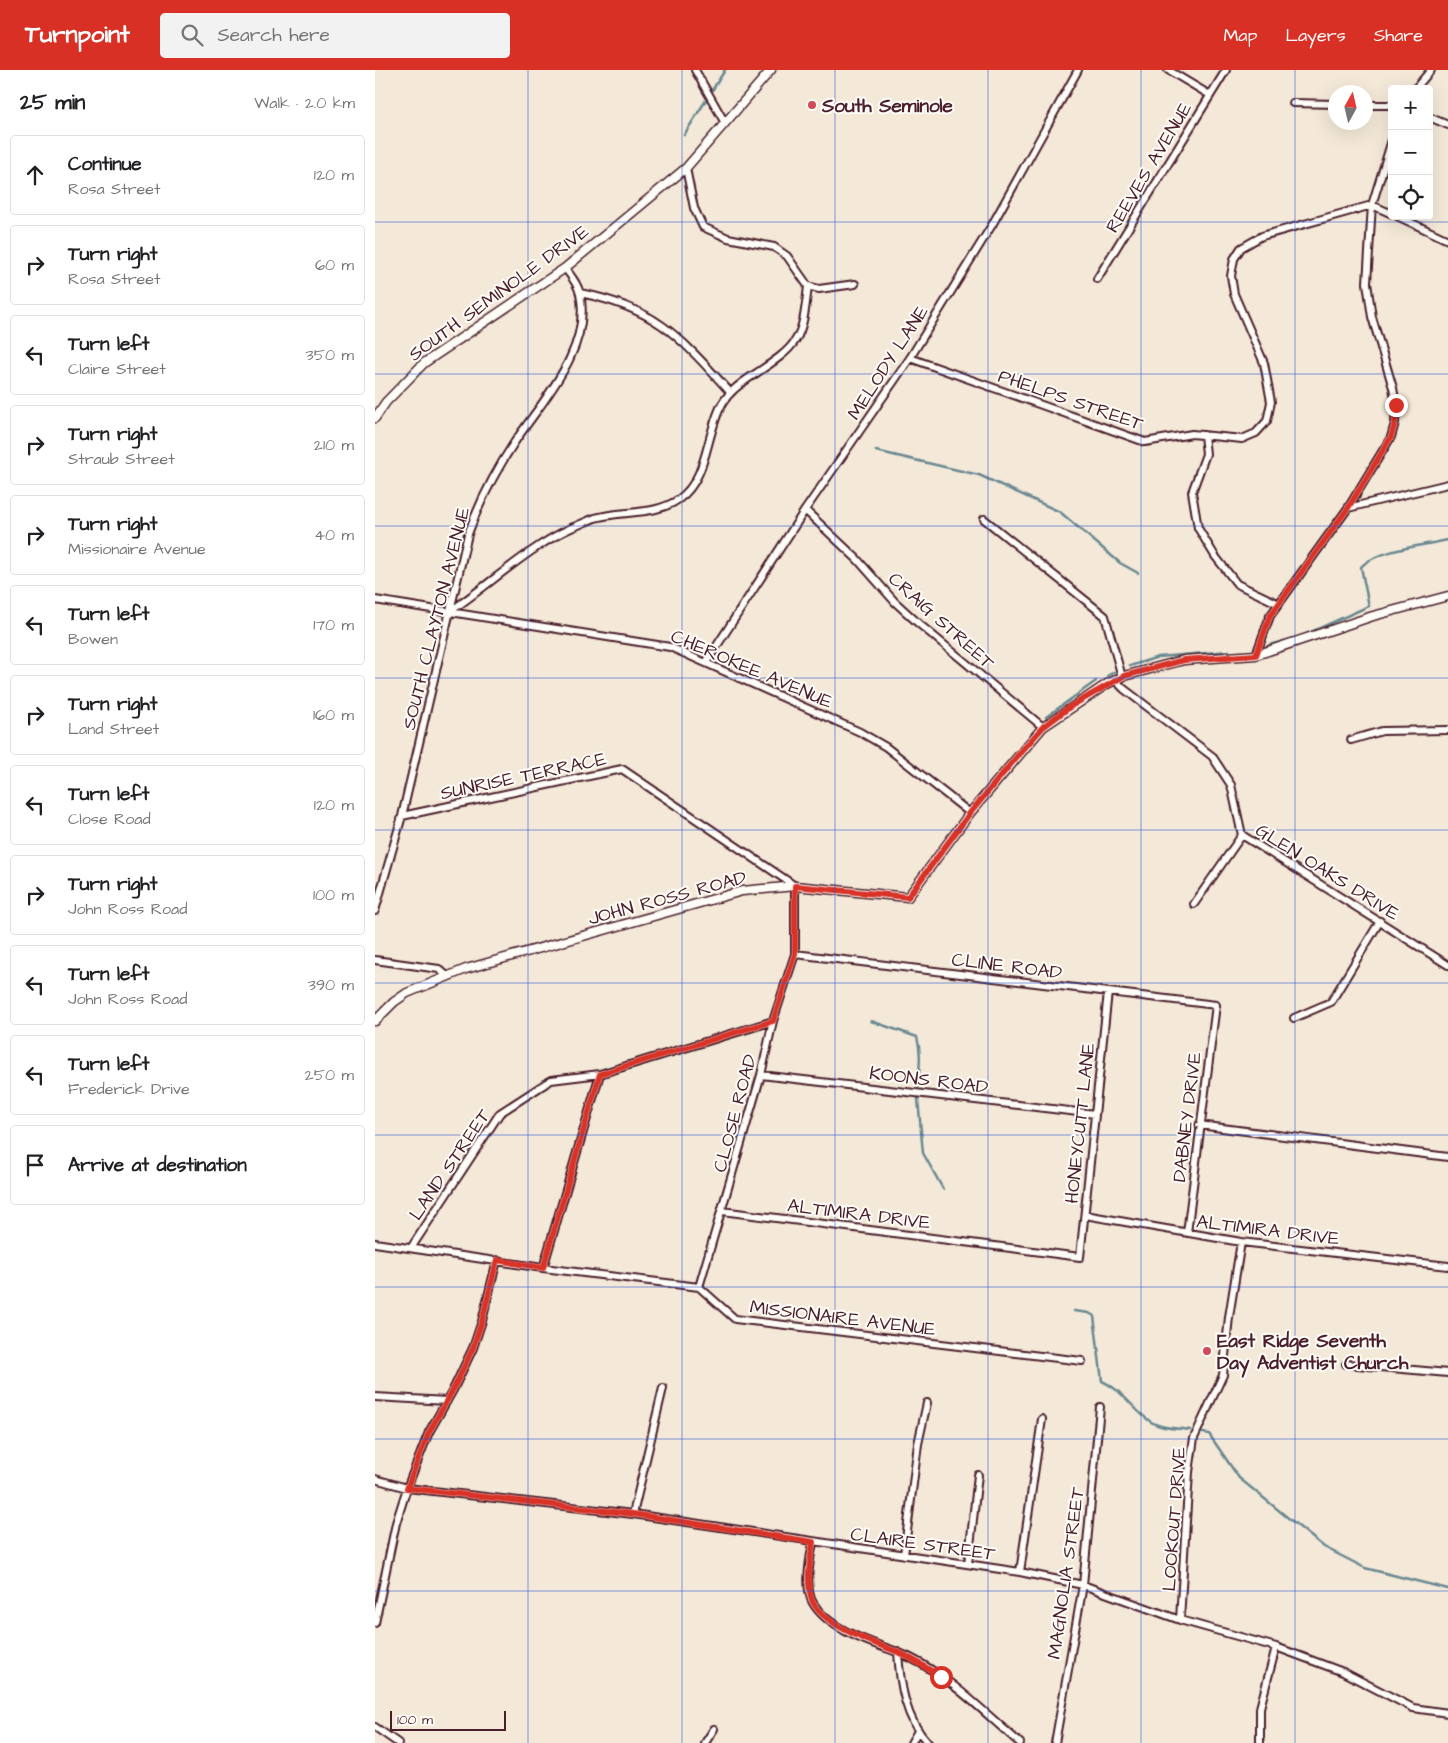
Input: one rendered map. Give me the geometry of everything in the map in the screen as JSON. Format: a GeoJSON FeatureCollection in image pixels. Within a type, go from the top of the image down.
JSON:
{"type":"FeatureCollection","features":[{"type":"Feature","properties":{"kind":"street"},"geometry":{"type":"LineString","coordinates":[[695,70],[725,123]]}},
{"type":"Feature","properties":{"kind":"street","name":"SOUTH SEMINOLE DRIVE"},"geometry":{"type":"LineString","coordinates":[[375,418],[386,402],[424,363],[565,268],[686,168],[771,70]]}},
{"type":"Feature","properties":{"kind":"street","name":"MELODY LANE"},"geometry":{"type":"LineString","coordinates":[[707,661],[805,510],[909,358],[992,225],[1078,70]]}},
{"type":"Feature","properties":{"kind":"street"},"geometry":{"type":"LineString","coordinates":[[1168,70],[1210,95]]}},
{"type":"Feature","properties":{"kind":"street","name":"REEVES AVENUE"},"geometry":{"type":"LineString","coordinates":[[1097,279],[1226,70]]}},
{"type":"Feature","properties":{"kind":"street"},"geometry":{"type":"LineString","coordinates":[[1418,85],[1431,70]]}},
{"type":"Feature","properties":{"kind":"street"},"geometry":{"type":"LineString","coordinates":[[1293,103],[1328,104]]}},
{"type":"Feature","properties":{"kind":"street"},"geometry":{"type":"LineString","coordinates":[[1373,105],[1388,105]]}},
{"type":"Feature","properties":{"kind":"street"},"geometry":{"type":"LineString","coordinates":[[1433,119],[1448,126]]}},
{"type":"Feature","properties":{"kind":"street"},"geometry":{"type":"LineString","coordinates":[[1256,655],[1267,622],[1348,508],[1391,437],[1395,423],[1396,405],[1393,388],[1372,317],[1367,283],[1372,205],[1388,153]]}},
{"type":"Feature","properties":{"kind":"street"},"geometry":{"type":"LineString","coordinates":[[686,168],[694,208],[703,227],[728,238],[774,247],[787,256],[808,286],[819,289],[855,284]]}},
{"type":"Feature","properties":{"kind":"street"},"geometry":{"type":"LineString","coordinates":[[1372,205],[1388,212]]}},
{"type":"Feature","properties":{"kind":"street","name":"PHELPS STREET"},"geometry":{"type":"LineString","coordinates":[[909,358],[1145,442],[1192,434],[1242,439],[1255,433],[1267,421],[1271,402],[1263,363],[1234,294],[1231,276],[1234,259],[1241,248],[1262,236],[1372,205]]}},
{"type":"Feature","properties":{"kind":"street"},"geometry":{"type":"LineString","coordinates":[[1406,220],[1448,240]]}},
{"type":"Feature","properties":{"kind":"street","name":"SOUTH CLAYTON AVENUE"},"geometry":{"type":"LineString","coordinates":[[375,911],[402,816],[468,534],[481,498],[572,354],[582,312],[580,293],[565,268]]}},
{"type":"Feature","properties":{"kind":"street"},"geometry":{"type":"LineString","coordinates":[[449,612],[544,544],[569,529],[596,518],[668,506],[688,493],[703,459],[713,423],[730,392],[787,352],[803,325],[808,286]]}},
{"type":"Feature","properties":{"kind":"street"},"geometry":{"type":"LineString","coordinates":[[580,293],[611,299],[636,309],[661,324],[689,347],[730,392]]}},
{"type":"Feature","properties":{"kind":"street"},"geometry":{"type":"LineString","coordinates":[[1203,435],[1207,454],[1192,492],[1199,528],[1215,556],[1237,584],[1279,604]]}},
{"type":"Feature","properties":{"kind":"street"},"geometry":{"type":"LineString","coordinates":[[1348,508],[1448,484]]}},
{"type":"Feature","properties":{"kind":"street","name":"CRAIG STREET"},"geometry":{"type":"LineString","coordinates":[[805,510],[857,559],[895,602],[918,623],[1043,727]]}},
{"type":"Feature","properties":{"kind":"street"},"geometry":{"type":"LineString","coordinates":[[984,519],[1105,616],[1119,678]]}},
{"type":"Feature","properties":{"kind":"street","name":"JOHN ROSS ROAD"},"geometry":{"type":"LineString","coordinates":[[375,1021],[394,1002],[407,993],[447,976],[742,891],[795,886],[908,897],[970,813],[1043,727],[1071,706],[1119,678],[1184,660],[1256,655],[1373,616],[1448,596]]}},
{"type":"Feature","properties":{"kind":"street","name":"CHEROKEE AVENUE"},"geometry":{"type":"LineString","coordinates":[[375,600],[670,647],[707,661],[860,732],[886,747],[970,813]]}},
{"type":"Feature","properties":{"kind":"street","name":"GLEN OAKS DRIVE"},"geometry":{"type":"LineString","coordinates":[[1119,678],[1124,689],[1212,756],[1231,785],[1242,835],[1448,965]]}},
{"type":"Feature","properties":{"kind":"street"},"geometry":{"type":"LineString","coordinates":[[1351,740],[1382,731],[1448,730]]}},
{"type":"Feature","properties":{"kind":"street","name":"SUNRISE TERRACE"},"geometry":{"type":"LineString","coordinates":[[402,816],[622,769],[795,886]]}},
{"type":"Feature","properties":{"kind":"street"},"geometry":{"type":"LineString","coordinates":[[1194,904],[1242,835]]}},
{"type":"Feature","properties":{"kind":"street","name":"CLOSE ROAD"},"geometry":{"type":"LineString","coordinates":[[699,1287],[761,1075],[773,1021],[795,954],[795,886]]}},
{"type":"Feature","properties":{"kind":"street"},"geometry":{"type":"LineString","coordinates":[[1294,1018],[1331,1002],[1380,921]]}},
{"type":"Feature","properties":{"kind":"street","name":"CLINE ROAD"},"geometry":{"type":"LineString","coordinates":[[795,954],[1216,1005]]}},
{"type":"Feature","properties":{"kind":"street"},"geometry":{"type":"LineString","coordinates":[[375,960],[439,969],[447,976]]}},
{"type":"Feature","properties":{"kind":"street","name":"HONEYCUTT LANE"},"geometry":{"type":"LineString","coordinates":[[1080,1256],[1108,992]]}},
{"type":"Feature","properties":{"kind":"street","name":"DABNEY DRIVE"},"geometry":{"type":"LineString","coordinates":[[1187,1233],[1199,1125],[1216,1005]]}},
{"type":"Feature","properties":{"kind":"street","name":"LAND STREET"},"geometry":{"type":"LineString","coordinates":[[411,1248],[500,1113],[551,1080],[600,1074],[773,1021]]}},
{"type":"Feature","properties":{"kind":"street"},"geometry":{"type":"LineString","coordinates":[[543,1268],[600,1074]]}},
{"type":"Feature","properties":{"kind":"street","name":"KOONS ROAD"},"geometry":{"type":"LineString","coordinates":[[761,1075],[1095,1114]]}},
{"type":"Feature","properties":{"kind":"street"},"geometry":{"type":"LineString","coordinates":[[1199,1125],[1448,1157]]}},
{"type":"Feature","properties":{"kind":"street","name":"ALTIMIRA DRIVE"},"geometry":{"type":"LineString","coordinates":[[722,1211],[1080,1256]]}},
{"type":"Feature","properties":{"kind":"street","name":"ALTIMIRA DRIVE"},"geometry":{"type":"LineString","coordinates":[[1085,1216],[1241,1242],[1448,1266]]}},
{"type":"Feature","properties":{"kind":"street","name":"LOOKOUT DRIVE"},"geometry":{"type":"LineString","coordinates":[[1180,1620],[1189,1472],[1194,1438],[1223,1375],[1229,1317],[1241,1242]]}},
{"type":"Feature","properties":{"kind":"street"},"geometry":{"type":"LineString","coordinates":[[375,1243],[543,1268],[699,1287]]}},
{"type":"Feature","properties":{"kind":"street"},"geometry":{"type":"LineString","coordinates":[[375,1623],[396,1523],[407,1488],[429,1432],[447,1401],[473,1348],[482,1321],[497,1260]]}},
{"type":"Feature","properties":{"kind":"street","name":"MISSIONAIRE AVENUE"},"geometry":{"type":"LineString","coordinates":[[699,1287],[735,1319],[1081,1361]]}},
{"type":"Feature","properties":{"kind":"street"},"geometry":{"type":"LineString","coordinates":[[1346,1364],[1448,1373]]}},
{"type":"Feature","properties":{"kind":"street"},"geometry":{"type":"LineString","coordinates":[[633,1514],[663,1388]]}},
{"type":"Feature","properties":{"kind":"street"},"geometry":{"type":"LineString","coordinates":[[375,1397],[447,1401]]}},
{"type":"Feature","properties":{"kind":"street"},"geometry":{"type":"LineString","coordinates":[[904,1555],[918,1444],[927,1403]]}},
{"type":"Feature","properties":{"kind":"street","name":"MAGNOLIA STREET"},"geometry":{"type":"LineString","coordinates":[[1055,1743],[1083,1585],[1100,1407]]}},
{"type":"Feature","properties":{"kind":"street"},"geometry":{"type":"LineString","coordinates":[[1020,1572],[1042,1419]]}},
{"type":"Feature","properties":{"kind":"street"},"geometry":{"type":"LineString","coordinates":[[967,1564],[978,1475]]}},
{"type":"Feature","properties":{"kind":"street","name":"CLAIRE STREET"},"geometry":{"type":"LineString","coordinates":[[375,1479],[407,1488],[633,1514],[1020,1572],[1083,1585],[1180,1620],[1276,1648],[1343,1672],[1413,1708],[1448,1713]]}},
{"type":"Feature","properties":{"kind":"street"},"geometry":{"type":"LineString","coordinates":[[813,1542],[810,1593],[812,1602],[819,1610],[833,1622],[852,1633],[898,1652],[941,1677],[1020,1743]]}},
{"type":"Feature","properties":{"kind":"street"},"geometry":{"type":"LineString","coordinates":[[1261,1743],[1260,1708],[1276,1648]]}},
{"type":"Feature","properties":{"kind":"street"},"geometry":{"type":"LineString","coordinates":[[898,1652],[904,1696],[917,1731],[928,1743]]}},
{"type":"Feature","properties":{"kind":"street"},"geometry":{"type":"LineString","coordinates":[[375,1726],[398,1743]]}},
{"type":"Feature","properties":{"kind":"street"},"geometry":{"type":"LineString","coordinates":[[705,1743],[714,1729]]}},
{"type":"Feature","properties":{"kind":"street"},"geometry":{"type":"LineString","coordinates":[[911,1743],[917,1731]]}},
{"type":"Feature","properties":{"kind":"waterway"},"geometry":{"type":"LineString","coordinates":[[684,135],[725,70]]}},
{"type":"Feature","properties":{"kind":"waterway"},"geometry":{"type":"LineString","coordinates":[[876,451],[979,475],[1060,512],[1120,563],[1138,573]]}},
{"type":"Feature","properties":{"kind":"waterway"},"geometry":{"type":"LineString","coordinates":[[1269,645],[1302,636],[1369,606],[1361,567],[1368,561],[1389,552],[1448,540]]}},
{"type":"Feature","properties":{"kind":"waterway"},"geometry":{"type":"LineString","coordinates":[[1130,666],[1158,657],[1229,651]]}},
{"type":"Feature","properties":{"kind":"waterway"},"geometry":{"type":"LineString","coordinates":[[1107,676],[1114,672]]}},
{"type":"Feature","properties":{"kind":"waterway"},"geometry":{"type":"LineString","coordinates":[[1046,717],[1096,681]]}},
{"type":"Feature","properties":{"kind":"waterway"},"geometry":{"type":"LineString","coordinates":[[871,1021],[917,1037],[920,1056],[918,1087]]}},
{"type":"Feature","properties":{"kind":"waterway"},"geometry":{"type":"LineString","coordinates":[[918,1099],[923,1153],[943,1189]]}},
{"type":"Feature","properties":{"kind":"waterway"},"geometry":{"type":"LineString","coordinates":[[1074,1311],[1089,1313],[1094,1316],[1102,1381],[1122,1395],[1151,1422],[1165,1427],[1190,1430]]}},
{"type":"Feature","properties":{"kind":"waterway"},"geometry":{"type":"LineString","coordinates":[[1203,1433],[1209,1434],[1239,1478],[1324,1547],[1365,1568],[1448,1589]]}},
{"type":"Feature","properties":{"kind":"place","name":"South Seminole"},"geometry":{"type":"Point","coordinates":[812,105]}},
{"type":"Feature","properties":{"kind":"place","name":"East Ridge Seventh Day Adventist Church"},"geometry":{"type":"Point","coordinates":[1207,1351]}},
{"type":"Feature","properties":{"kind":"route"},"geometry":{"type":"LineString","coordinates":[[941,1677],[898,1652],[881,1647],[852,1633],[833,1622],[819,1610],[812,1602],[810,1593],[810,1557],[813,1542],[633,1514],[407,1488],[429,1432],[453,1390],[473,1348],[482,1321],[497,1260],[543,1268],[600,1074],[773,1021],[795,954],[795,886],[908,897],[970,813],[1020,753],[1043,727],[1071,706],[1124,676],[1184,660],[1256,655],[1261,635],[1270,616],[1301,576],[1348,508],[1391,437],[1395,423],[1396,405]]}}]}
